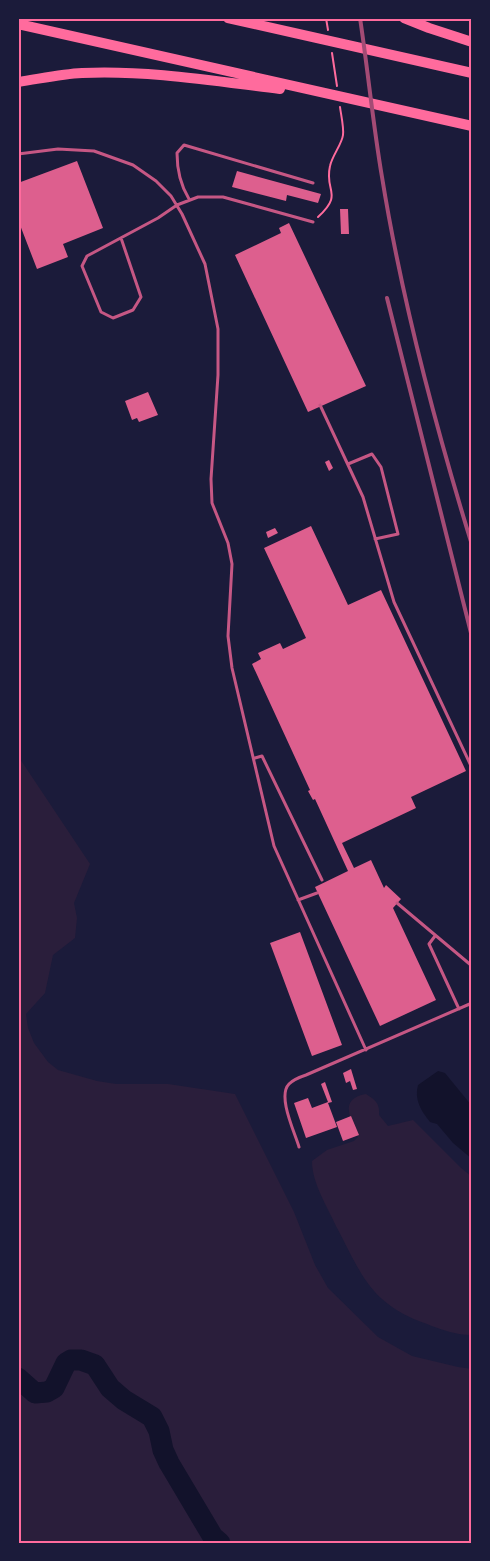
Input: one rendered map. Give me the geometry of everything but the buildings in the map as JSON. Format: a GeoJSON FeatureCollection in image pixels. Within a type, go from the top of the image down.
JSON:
{"type":"FeatureCollection","features":[{"type":"Feature","properties":{"kind":"highway"},"geometry":{"type":"LineString","coordinates":[[228,18],[327,35],[407,58],[472,73]]}},
{"type":"Feature","properties":{"kind":"highway"},"geometry":{"type":"LineString","coordinates":[[404,18],[472,42]]}},
{"type":"Feature","properties":{"kind":"highway"},"geometry":{"type":"LineString","coordinates":[[18,24],[472,126]]}},
{"type":"Feature","properties":{"kind":"highway"},"geometry":{"type":"LineString","coordinates":[[22,81],[80,73],[118,73],[337,95]]}},
{"type":"Feature","properties":{"kind":"lane"},"geometry":{"type":"LineString","coordinates":[[189,199],[184,190],[177,162],[177,153],[184,145],[313,183]]}},
{"type":"Feature","properties":{"kind":"lane"},"geometry":{"type":"LineString","coordinates":[[18,154],[58,149],[94,151],[133,165],[156,181],[177,205],[206,264],[218,329],[219,375],[211,479],[212,503],[232,564],[228,636],[232,668],[274,846],[366,1050]]}},
{"type":"Feature","properties":{"kind":"lane"},"geometry":{"type":"LineString","coordinates":[[121,238],[141,297],[133,310],[113,318],[101,312],[82,266],[87,256],[189,199],[223,197],[313,222]]}},
{"type":"Feature","properties":{"kind":"lane"},"geometry":{"type":"LineString","coordinates":[[320,405],[363,497],[394,602],[472,768]]}},
{"type":"Feature","properties":{"kind":"lane"},"geometry":{"type":"LineString","coordinates":[[348,464],[372,454],[381,467],[398,534],[375,539]]}},
{"type":"Feature","properties":{"kind":"lane"},"geometry":{"type":"LineString","coordinates":[[254,758],[262,756],[322,880]]}},
{"type":"Feature","properties":{"kind":"lane"},"geometry":{"type":"LineString","coordinates":[[298,900],[317,893]]}},
{"type":"Feature","properties":{"kind":"lane"},"geometry":{"type":"LineString","coordinates":[[397,903],[472,966]]}},
{"type":"Feature","properties":{"kind":"lane"},"geometry":{"type":"LineString","coordinates":[[435,936],[429,945],[459,1009]]}},
{"type":"Feature","properties":{"kind":"lane"},"geometry":{"type":"LineString","coordinates":[[299,1147],[285,1105],[284,1091],[288,1084],[472,1003]]}},
{"type":"Feature","properties":{"kind":"path"},"geometry":{"type":"LineString","coordinates":[[326,18],[327,35]]}},
{"type":"Feature","properties":{"kind":"path"},"geometry":{"type":"LineString","coordinates":[[313,222],[330,207],[333,196],[329,168],[343,136],[332,51]]}},
{"type":"Feature","properties":{"kind":"shaded area"},"geometry":{"type":"Polygon","coordinates":[[[18,756],[90,864],[74,903],[77,918],[75,938],[53,955],[45,993],[26,1014],[34,1043],[48,1062],[58,1070],[97,1081],[116,1084],[168,1084],[235,1094],[294,1212],[315,1265],[328,1288],[378,1337],[412,1356],[472,1369],[472,1543],[18,1543],[18,756]]]}},
{"type":"Feature","properties":{"kind":"shaded area"},"geometry":{"type":"Polygon","coordinates":[[[438,1071],[445,1073],[472,1106],[472,1159],[453,1143],[437,1124],[430,1122],[419,1105],[418,1085],[438,1071]]]}},
{"type":"Feature","properties":{"kind":"shaded area"},"geometry":{"type":"Polygon","coordinates":[[[366,1094],[376,1102],[379,1115],[388,1126],[413,1120],[472,1177],[472,1335],[449,1332],[427,1324],[392,1307],[380,1297],[361,1273],[321,1194],[314,1178],[312,1161],[327,1150],[354,1141],[358,1137],[350,1117],[349,1105],[352,1100],[366,1094]]]}},
{"type":"Feature","properties":{"kind":"waterway"},"geometry":{"type":"LineString","coordinates":[[18,1378],[35,1393],[47,1392],[54,1388],[66,1363],[71,1360],[81,1360],[95,1365],[110,1388],[124,1400],[152,1417],[169,1463],[213,1537],[220,1543]]}},
{"type":"Feature","properties":{"kind":"waterway"},"geometry":{"type":"LineString","coordinates":[[205,1524],[206,1543]]}},
{"type":"Feature","properties":{"kind":"railway"},"geometry":{"type":"LineString","coordinates":[[360,18],[379,157],[399,270],[433,409],[472,545]]}},
{"type":"Feature","properties":{"kind":"railway"},"geometry":{"type":"LineString","coordinates":[[387,298],[472,637]]}}]}
